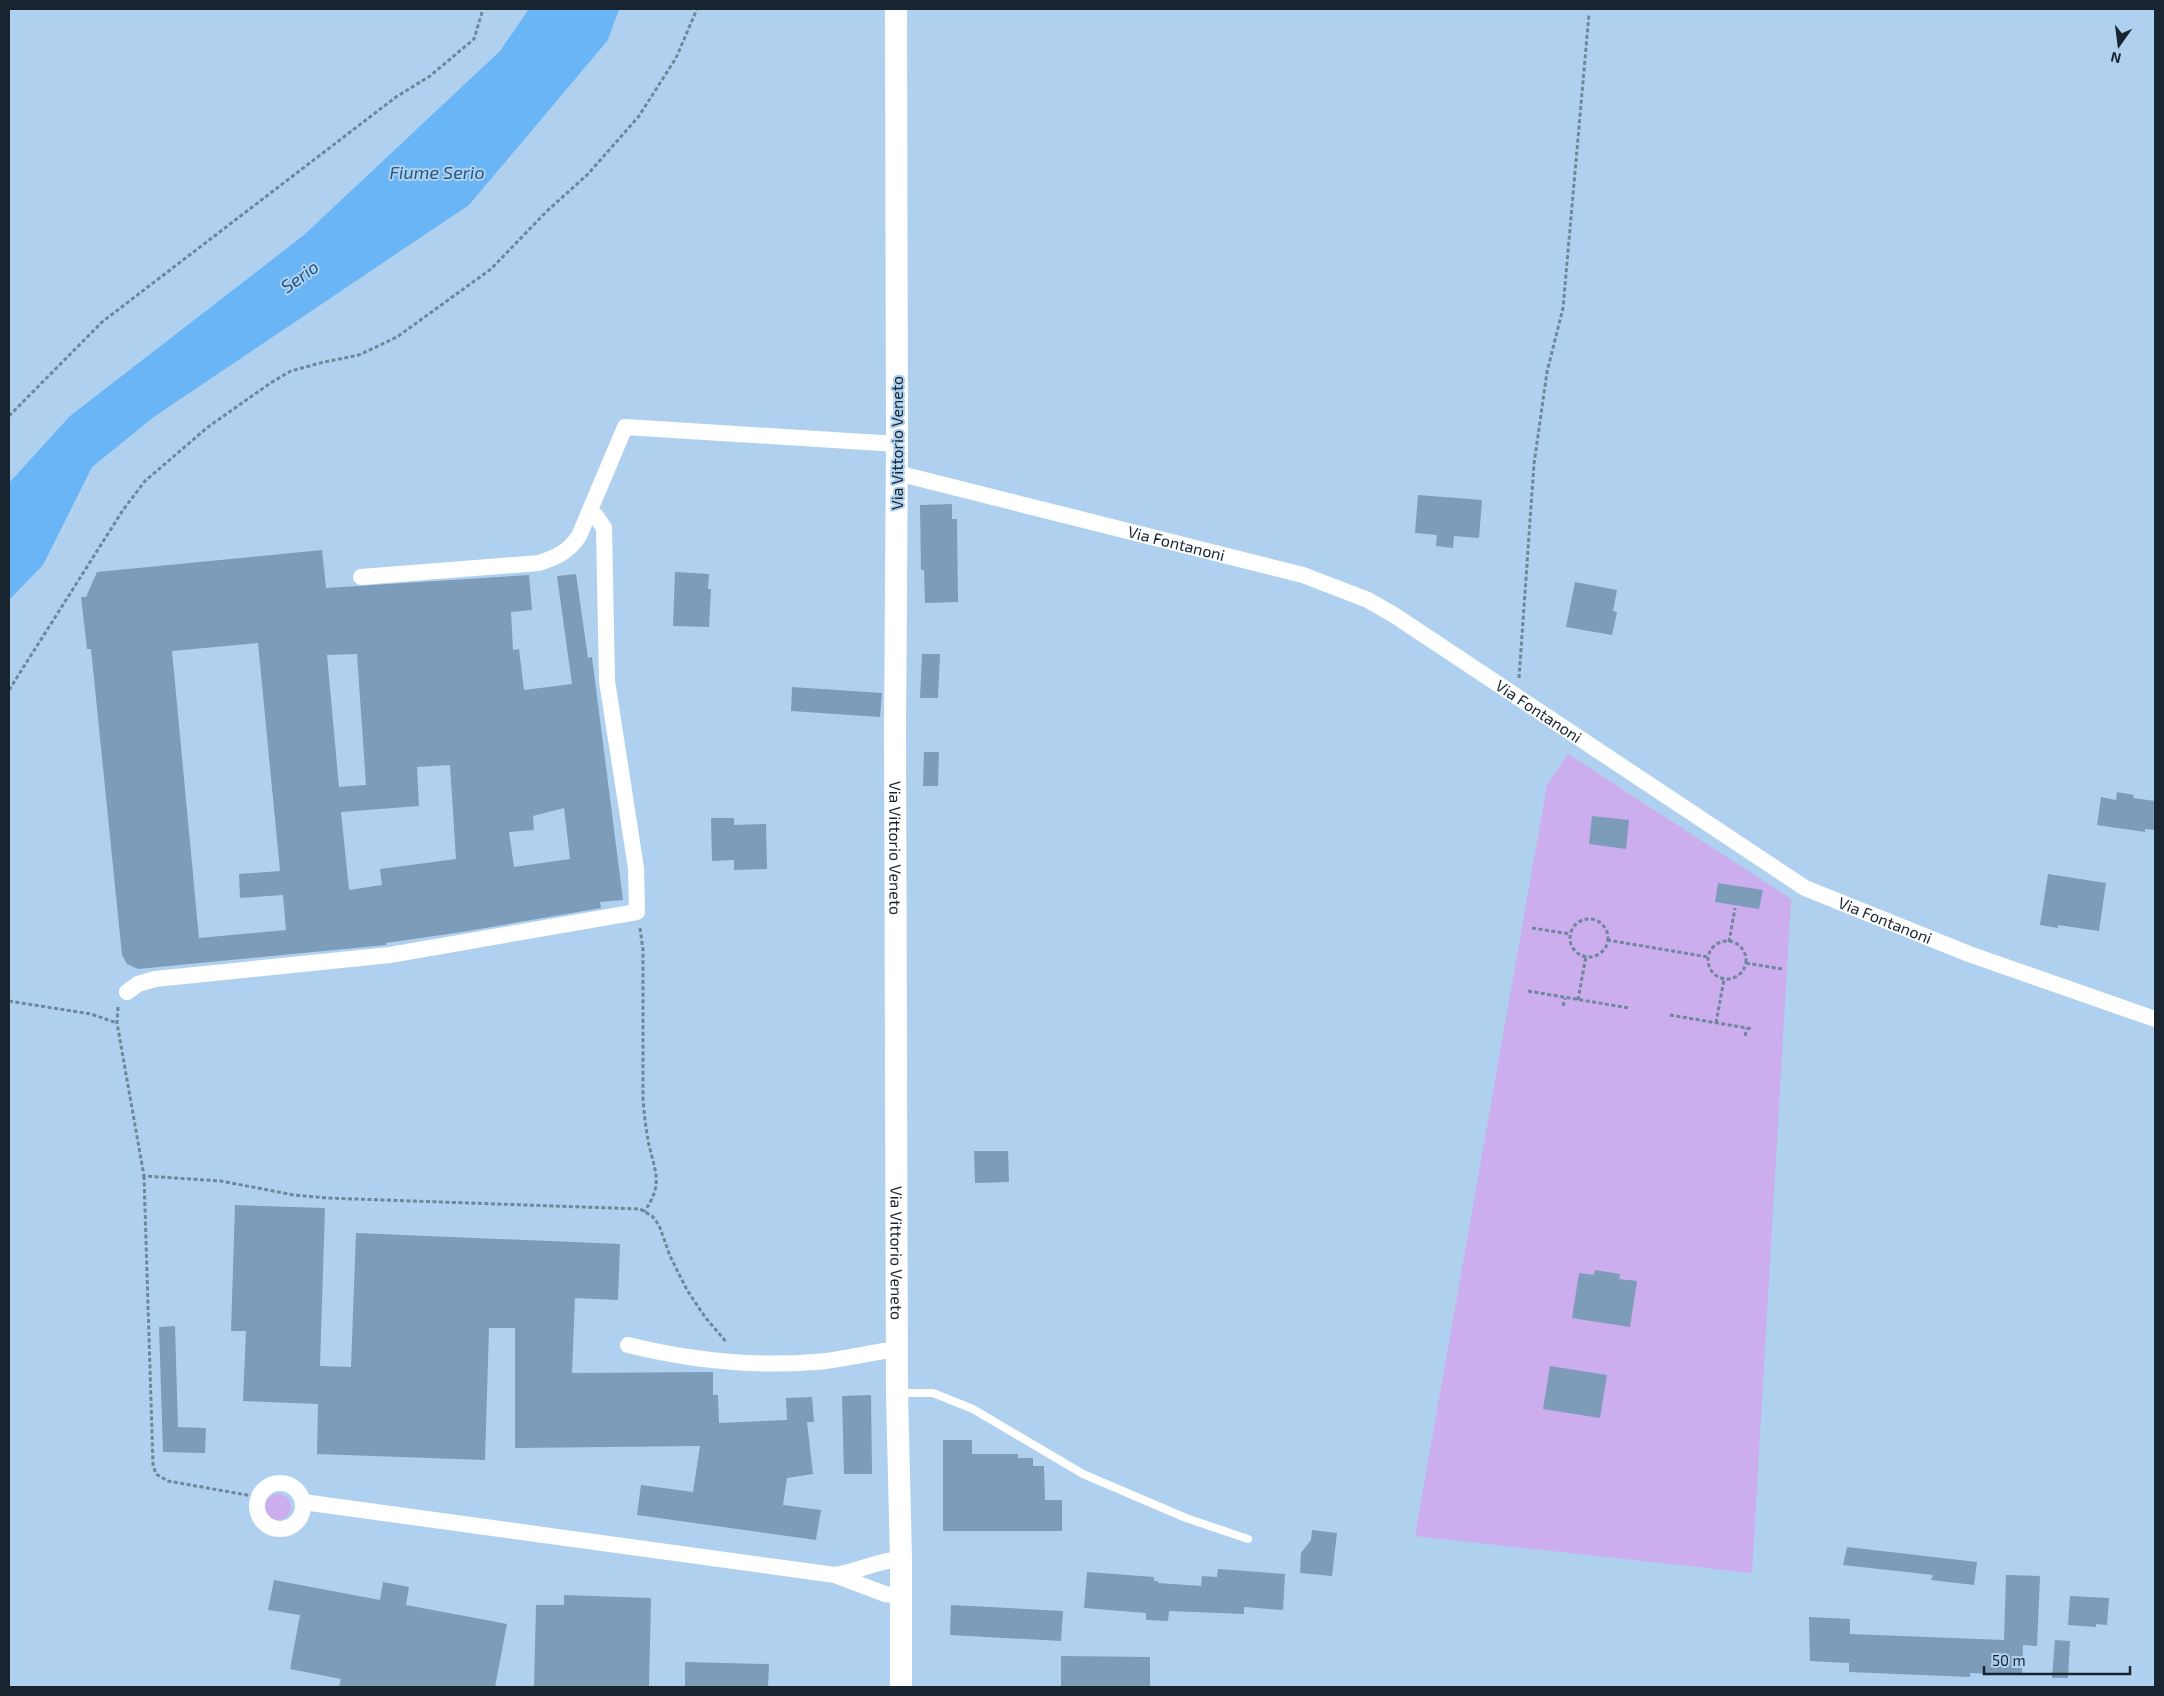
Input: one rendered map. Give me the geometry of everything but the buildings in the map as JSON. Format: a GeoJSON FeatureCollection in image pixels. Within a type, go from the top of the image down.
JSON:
{"type":"FeatureCollection","features":[{"type":"Feature","properties":{"kind":"main road","name":"Via Vittorio Veneto"},"geometry":{"type":"LineString","coordinates":[[896,9],[898,444],[895,733],[901,1687]]}},
{"type":"Feature","properties":{"kind":"street"},"geometry":{"type":"LineString","coordinates":[[362,577],[539,563],[557,557],[571,548],[579,536],[625,428],[898,444]]}},
{"type":"Feature","properties":{"kind":"street","name":"Via Fontanoni"},"geometry":{"type":"LineString","coordinates":[[897,472],[1303,575],[1368,600],[1394,615],[1805,888],[1968,954],[2155,1020]]}},
{"type":"Feature","properties":{"kind":"street"},"geometry":{"type":"LineString","coordinates":[[127,992],[138,984],[155,979],[390,955],[637,912],[636,868],[608,681],[604,528],[596,516],[589,512]]}},
{"type":"Feature","properties":{"kind":"street"},"geometry":{"type":"LineString","coordinates":[[628,1345],[667,1355],[755,1364],[817,1362],[875,1351],[899,1349]]}},
{"type":"Feature","properties":{"kind":"street"},"geometry":{"type":"LineString","coordinates":[[282,1482],[296,1489],[303,1502],[303,1510],[295,1523],[281,1529],[273,1528],[260,1519],[257,1512],[258,1497],[268,1486],[282,1482]]}},
{"type":"Feature","properties":{"kind":"street"},"geometry":{"type":"LineString","coordinates":[[303,1502],[835,1575],[885,1594],[901,1596]]}},
{"type":"Feature","properties":{"kind":"street"},"geometry":{"type":"LineString","coordinates":[[835,1575],[885,1560],[901,1559]]}},
{"type":"Feature","properties":{"kind":"lane"},"geometry":{"type":"LineString","coordinates":[[898,1394],[933,1393],[972,1408],[1083,1474],[1186,1518],[1248,1539]]}},
{"type":"Feature","properties":{"kind":"path"},"geometry":{"type":"LineString","coordinates":[[9,416],[102,322],[396,96],[430,76],[474,39],[483,9]]}},
{"type":"Feature","properties":{"kind":"path"},"geometry":{"type":"LineString","coordinates":[[9,690],[123,510],[145,481],[208,427],[272,382],[291,371],[358,355],[397,337],[490,269],[547,211],[588,174],[639,116],[676,58],[697,9]]}},
{"type":"Feature","properties":{"kind":"path"},"geometry":{"type":"LineString","coordinates":[[1518,698],[1534,464],[1547,372],[1563,308],[1589,14]]}},
{"type":"Feature","properties":{"kind":"path"},"geometry":{"type":"LineString","coordinates":[[1730,942],[1735,908]]}},
{"type":"Feature","properties":{"kind":"path"},"geometry":{"type":"LineString","coordinates":[[637,912],[643,950],[645,1122],[657,1173],[657,1185],[652,1201],[644,1212]]}},
{"type":"Feature","properties":{"kind":"path"},"geometry":{"type":"LineString","coordinates":[[1582,920],[1595,920],[1605,928],[1608,940],[1602,951],[1586,956],[1575,951],[1570,934],[1572,928],[1582,920]]}},
{"type":"Feature","properties":{"kind":"path"},"geometry":{"type":"LineString","coordinates":[[1532,928],[1570,934]]}},
{"type":"Feature","properties":{"kind":"path"},"geometry":{"type":"LineString","coordinates":[[1608,940],[1708,957]]}},
{"type":"Feature","properties":{"kind":"path"},"geometry":{"type":"LineString","coordinates":[[1730,942],[1743,951],[1746,963],[1740,974],[1730,979],[1724,979],[1718,977],[1710,969],[1708,957],[1714,946],[1730,942]]}},
{"type":"Feature","properties":{"kind":"path"},"geometry":{"type":"LineString","coordinates":[[1578,1000],[1586,956]]}},
{"type":"Feature","properties":{"kind":"path"},"geometry":{"type":"LineString","coordinates":[[1746,963],[1782,969]]}},
{"type":"Feature","properties":{"kind":"path"},"geometry":{"type":"LineString","coordinates":[[1716,1023],[1724,979]]}},
{"type":"Feature","properties":{"kind":"path"},"geometry":{"type":"LineString","coordinates":[[1528,991],[1629,1008]]}},
{"type":"Feature","properties":{"kind":"path"},"geometry":{"type":"LineString","coordinates":[[127,992],[118,1005],[117,1023],[144,1176],[153,1465],[156,1474],[168,1481],[258,1497]]}},
{"type":"Feature","properties":{"kind":"path"},"geometry":{"type":"LineString","coordinates":[[1563,1006],[1565,998]]}},
{"type":"Feature","properties":{"kind":"path"},"geometry":{"type":"LineString","coordinates":[[9,1001],[91,1014],[117,1023]]}},
{"type":"Feature","properties":{"kind":"path"},"geometry":{"type":"LineString","coordinates":[[1670,1015],[1753,1029]]}},
{"type":"Feature","properties":{"kind":"path"},"geometry":{"type":"LineString","coordinates":[[1745,1036],[1747,1028]]}},
{"type":"Feature","properties":{"kind":"path"},"geometry":{"type":"LineString","coordinates":[[144,1176],[221,1182],[294,1195],[327,1198],[626,1208],[644,1212],[652,1216],[659,1225],[674,1264],[687,1290],[705,1317],[735,1352],[755,1364]]}},
{"type":"Feature","properties":{"kind":"shaded area"},"geometry":{"type":"Polygon","coordinates":[[[1568,754],[1791,899],[1752,1573],[1415,1536],[1547,785],[1568,754]]]}},
{"type":"Feature","properties":{"kind":"shaded area"},"geometry":{"type":"Polygon","coordinates":[[[278,1494],[287,1498],[291,1507],[287,1516],[278,1520],[269,1516],[265,1507],[269,1498],[278,1494]]]}},
{"type":"Feature","properties":{"kind":"water","name":"Fiume Serio"},"geometry":{"type":"Polygon","coordinates":[[[529,9],[619,9],[608,40],[469,205],[155,416],[92,467],[43,565],[9,600],[9,483],[70,416],[304,235],[500,51],[529,9]]]}},
{"type":"Feature","properties":{"kind":"water label","name":"Serio"},"geometry":{"type":"Point","coordinates":[300,277]}}]}
